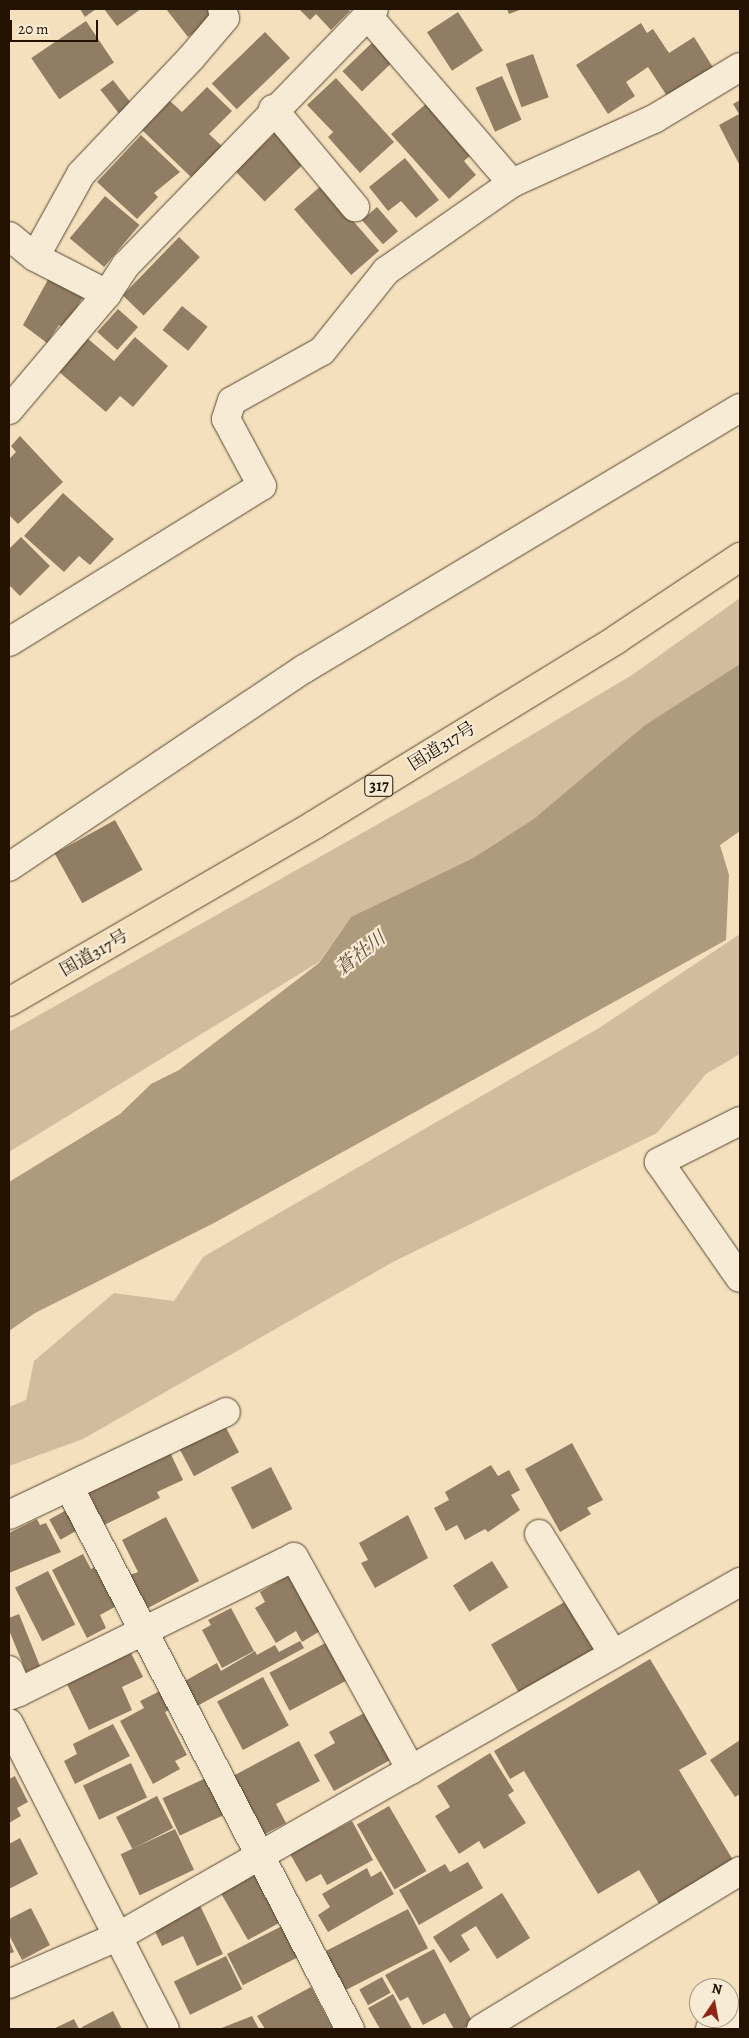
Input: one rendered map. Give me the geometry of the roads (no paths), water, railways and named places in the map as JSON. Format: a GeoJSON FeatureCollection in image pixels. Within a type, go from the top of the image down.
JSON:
{"type":"FeatureCollection","features":[{"type":"Feature","properties":{"kind":"highway","name":"国道317号"},"geometry":{"type":"LineString","coordinates":[[9,1002],[314,826],[617,639],[740,557]]}},
{"type":"Feature","properties":{"kind":"street"},"geometry":{"type":"LineString","coordinates":[[34,257],[81,174],[191,58],[226,18],[222,9]]}},
{"type":"Feature","properties":{"kind":"street"},"geometry":{"type":"LineString","coordinates":[[9,410],[107,294],[126,265],[273,110],[371,12],[512,183]]}},
{"type":"Feature","properties":{"kind":"street"},"geometry":{"type":"LineString","coordinates":[[9,642],[262,486],[226,419],[232,401],[322,351],[386,271],[512,183],[654,119],[740,67]]}},
{"type":"Feature","properties":{"kind":"street"},"geometry":{"type":"LineString","coordinates":[[273,110],[355,207]]}},
{"type":"Feature","properties":{"kind":"street"},"geometry":{"type":"LineString","coordinates":[[9,236],[34,257],[107,294]]}},
{"type":"Feature","properties":{"kind":"street"},"geometry":{"type":"LineString","coordinates":[[9,867],[304,669],[740,408]]}},
{"type":"Feature","properties":{"kind":"street"},"geometry":{"type":"LineString","coordinates":[[740,1121],[659,1162],[740,1278]]}},
{"type":"Feature","properties":{"kind":"street"},"geometry":{"type":"LineString","coordinates":[[9,1515],[226,1412]]}},
{"type":"Feature","properties":{"kind":"street"},"geometry":{"type":"LineString","coordinates":[[69,1487],[258,1857],[350,2029]]}},
{"type":"Feature","properties":{"kind":"street"},"geometry":{"type":"LineString","coordinates":[[540,1534],[613,1654]]}},
{"type":"Feature","properties":{"kind":"street"},"geometry":{"type":"LineString","coordinates":[[12,1686],[143,1631],[294,1557],[411,1770]]}},
{"type":"Feature","properties":{"kind":"street"},"geometry":{"type":"LineString","coordinates":[[9,1984],[119,1936],[740,1582]]}},
{"type":"Feature","properties":{"kind":"street"},"geometry":{"type":"LineString","coordinates":[[9,1723],[165,2029]]}},
{"type":"Feature","properties":{"kind":"street"},"geometry":{"type":"LineString","coordinates":[[481,2029],[740,1871]]}},
{"type":"Feature","properties":{"kind":"street"},"geometry":{"type":"LineString","coordinates":[[710,2029],[740,2017]]}},
{"type":"Feature","properties":{"kind":"water","name":"蒼社川"},"geometry":{"type":"Polygon","coordinates":[[[740,664],[740,831],[720,845],[729,875],[726,940],[214,1223],[35,1313],[9,1331],[9,1182],[120,1114],[151,1084],[179,1070],[319,963],[351,917],[473,858],[535,818],[644,726],[740,664]]]}}]}
